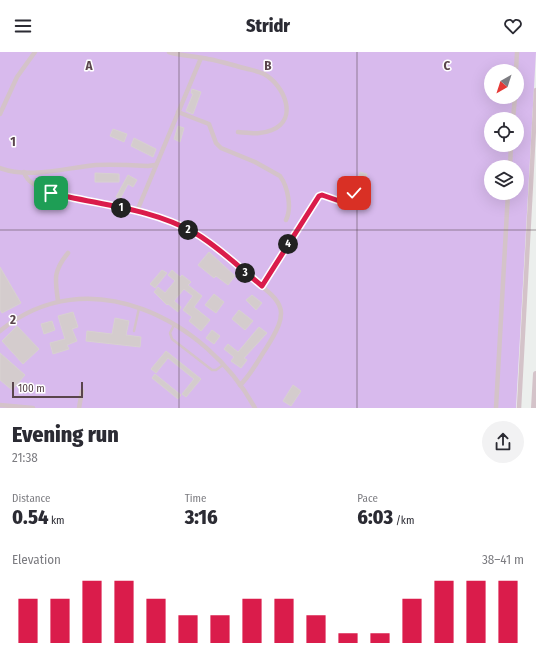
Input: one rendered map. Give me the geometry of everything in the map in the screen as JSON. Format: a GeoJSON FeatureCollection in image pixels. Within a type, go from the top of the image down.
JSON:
{"type":"FeatureCollection","features":[{"type":"Feature","properties":{"kind":"street"},"geometry":{"type":"LineString","coordinates":[[0,114],[17,77],[35,52]]}},
{"type":"Feature","properties":{"kind":"street"},"geometry":{"type":"LineString","coordinates":[[168,52],[258,71],[266,76],[282,92],[287,106],[287,113],[279,126],[259,134],[238,132]]}},
{"type":"Feature","properties":{"kind":"street"},"geometry":{"type":"LineString","coordinates":[[517,64],[518,52]]}},
{"type":"Feature","properties":{"kind":"street"},"geometry":{"type":"LineString","coordinates":[[137,211],[201,58]]}},
{"type":"Feature","properties":{"kind":"street"},"geometry":{"type":"LineString","coordinates":[[519,408],[536,90]]}},
{"type":"Feature","properties":{"kind":"street"},"geometry":{"type":"LineString","coordinates":[[178,112],[209,124],[216,143],[221,148],[260,165],[281,177],[289,208],[286,220]]}},
{"type":"Feature","properties":{"kind":"street"},"geometry":{"type":"LineString","coordinates":[[0,168],[24,172],[46,172],[96,165],[156,165]]}},
{"type":"Feature","properties":{"kind":"street"},"geometry":{"type":"LineString","coordinates":[[24,172],[26,177],[33,184],[47,191],[137,211],[196,234],[262,286],[277,302],[281,313],[281,321],[276,334],[240,385]]}},
{"type":"Feature","properties":{"kind":"street"},"geometry":{"type":"LineString","coordinates":[[496,408],[508,200]]}},
{"type":"Feature","properties":{"kind":"street"},"geometry":{"type":"LineString","coordinates":[[58,302],[55,279],[56,270],[68,252]]}},
{"type":"Feature","properties":{"kind":"street"},"geometry":{"type":"LineString","coordinates":[[0,331],[23,315],[58,302],[82,298],[99,298],[123,302],[140,307],[174,325],[202,345],[223,365],[240,385],[255,408]]}},
{"type":"Feature","properties":{"kind":"street"},"geometry":{"type":"LineString","coordinates":[[534,408],[536,374]]}},
{"type":"Feature","properties":{"kind":"street"},"geometry":{"type":"LineString","coordinates":[[79,408],[82,391]]}},
{"type":"Feature","properties":{"kind":"street"},"geometry":{"type":"LineString","coordinates":[[0,405],[33,408]]}},
{"type":"Feature","properties":{"kind":"lane"},"geometry":{"type":"LineString","coordinates":[[262,286],[319,196],[322,195],[348,204],[354,193]]}},
{"type":"Feature","properties":{"kind":"lane"},"geometry":{"type":"LineString","coordinates":[[134,331],[140,307]]}},
{"type":"Feature","properties":{"kind":"lane"},"geometry":{"type":"LineString","coordinates":[[174,325],[170,333],[172,339],[212,370],[216,370],[223,365]]}},
{"type":"Feature","properties":{"kind":"shaded area"},"geometry":{"type":"Polygon","coordinates":[[[0,52],[536,52],[516,408],[0,408],[0,52]]]}},
{"type":"Feature","properties":{"kind":"building"},"geometry":{"type":"Polygon","coordinates":[[[192,89],[201,92],[193,114],[186,111],[193,94],[191,93],[192,89]]]}},
{"type":"Feature","properties":{"kind":"building"},"geometry":{"type":"Polygon","coordinates":[[[178,126],[184,128],[180,142],[174,139],[178,126]]]}},
{"type":"Feature","properties":{"kind":"building"},"geometry":{"type":"Polygon","coordinates":[[[113,129],[127,134],[124,142],[110,136],[113,129]]]}},
{"type":"Feature","properties":{"kind":"building"},"geometry":{"type":"Polygon","coordinates":[[[134,138],[156,149],[153,157],[131,146],[134,138]]]}},
{"type":"Feature","properties":{"kind":"building"},"geometry":{"type":"Polygon","coordinates":[[[360,172],[367,174],[361,193],[354,190],[360,172]]]}},
{"type":"Feature","properties":{"kind":"building"},"geometry":{"type":"Polygon","coordinates":[[[95,173],[119,174],[119,182],[95,182],[95,173]]]}},
{"type":"Feature","properties":{"kind":"building"},"geometry":{"type":"Polygon","coordinates":[[[128,175],[137,180],[133,187],[128,184],[120,199],[116,197],[128,175]]]}},
{"type":"Feature","properties":{"kind":"building"},"geometry":{"type":"Polygon","coordinates":[[[209,252],[235,276],[228,285],[216,276],[214,278],[198,265],[209,252]]]}},
{"type":"Feature","properties":{"kind":"building"},"geometry":{"type":"Polygon","coordinates":[[[0,267],[21,303],[2,313],[0,310],[0,267]]]}},
{"type":"Feature","properties":{"kind":"building"},"geometry":{"type":"Polygon","coordinates":[[[162,270],[167,273],[155,288],[150,284],[162,270]]]}},
{"type":"Feature","properties":{"kind":"building"},"geometry":{"type":"Polygon","coordinates":[[[172,270],[180,277],[182,275],[191,282],[188,285],[202,296],[194,307],[210,320],[201,331],[189,321],[192,317],[183,310],[193,296],[184,289],[174,301],[181,307],[178,312],[168,304],[167,305],[154,292],[158,287],[165,293],[175,281],[168,275],[172,270]]]}},
{"type":"Feature","properties":{"kind":"building"},"geometry":{"type":"Polygon","coordinates":[[[214,294],[224,302],[216,313],[205,305],[214,294]]]}},
{"type":"Feature","properties":{"kind":"building"},"geometry":{"type":"Polygon","coordinates":[[[252,295],[262,303],[256,310],[246,300],[252,295]]]}},
{"type":"Feature","properties":{"kind":"building"},"geometry":{"type":"Polygon","coordinates":[[[239,310],[253,321],[245,330],[232,319],[239,310]]]}},
{"type":"Feature","properties":{"kind":"building"},"geometry":{"type":"Polygon","coordinates":[[[73,312],[78,327],[72,329],[77,341],[67,345],[69,349],[53,354],[50,343],[65,339],[58,316],[73,312]]]}},
{"type":"Feature","properties":{"kind":"building"},"geometry":{"type":"Polygon","coordinates":[[[115,318],[129,321],[126,335],[141,337],[140,347],[86,341],[87,331],[112,334],[115,318]]]}},
{"type":"Feature","properties":{"kind":"building"},"geometry":{"type":"Polygon","coordinates":[[[52,321],[55,330],[44,334],[41,324],[52,321]]]}},
{"type":"Feature","properties":{"kind":"building"},"geometry":{"type":"Polygon","coordinates":[[[17,326],[39,349],[23,364],[2,341],[17,326]]]}},
{"type":"Feature","properties":{"kind":"building"},"geometry":{"type":"Polygon","coordinates":[[[259,327],[267,333],[244,358],[247,360],[241,368],[231,361],[234,357],[224,349],[228,344],[238,352],[259,327]]]}},
{"type":"Feature","properties":{"kind":"building"},"geometry":{"type":"Polygon","coordinates":[[[212,330],[220,336],[214,344],[206,338],[212,330]]]}},
{"type":"Feature","properties":{"kind":"building"},"geometry":{"type":"Polygon","coordinates":[[[166,351],[201,379],[186,397],[182,394],[194,379],[168,358],[156,373],[151,369],[166,351]]]}},
{"type":"Feature","properties":{"kind":"building"},"geometry":{"type":"Polygon","coordinates":[[[0,353],[25,375],[12,390],[0,380],[0,353]]]}},
{"type":"Feature","properties":{"kind":"building"},"geometry":{"type":"Polygon","coordinates":[[[155,374],[181,395],[178,399],[152,378],[155,374]]]}},
{"type":"Feature","properties":{"kind":"building"},"geometry":{"type":"Polygon","coordinates":[[[293,385],[301,391],[291,406],[283,401],[293,385]]]}},
{"type":"Feature","properties":{"kind":"route"},"geometry":{"type":"LineString","coordinates":[[51,193],[141,212],[181,227],[196,234],[207,242],[262,286],[319,196],[322,195],[348,204],[351,203],[354,193]]}}]}
